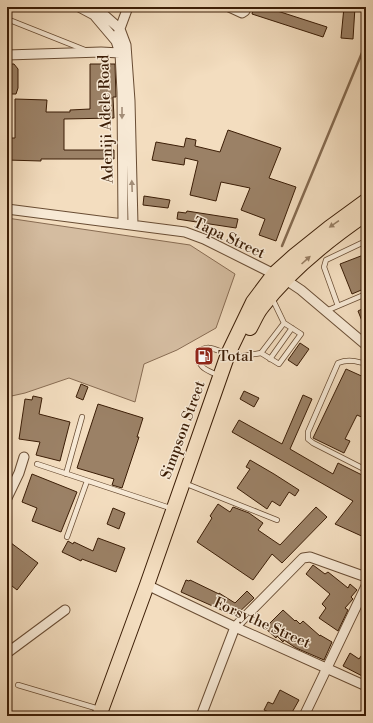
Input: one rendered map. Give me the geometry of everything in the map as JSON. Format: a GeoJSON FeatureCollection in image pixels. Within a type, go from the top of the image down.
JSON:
{"type":"FeatureCollection","features":[{"type":"Feature","properties":{"kind":"main road","name":"Simpson Street"},"geometry":{"type":"LineString","coordinates":[[100,713],[226,364],[253,302],[329,228],[366,201]]}},
{"type":"Feature","properties":{"kind":"main road"},"geometry":{"type":"LineString","coordinates":[[226,364],[262,308],[272,296],[280,277],[307,259],[366,214]]}},
{"type":"Feature","properties":{"kind":"street","name":"Adeniji Adele Road"},"geometry":{"type":"LineString","coordinates":[[79,7],[94,15],[116,42],[120,53],[122,92],[123,224]]}},
{"type":"Feature","properties":{"kind":"street"},"geometry":{"type":"LineString","coordinates":[[95,7],[120,29]]}},
{"type":"Feature","properties":{"kind":"street"},"geometry":{"type":"LineString","coordinates":[[116,42],[128,7]]}},
{"type":"Feature","properties":{"kind":"street"},"geometry":{"type":"LineString","coordinates":[[229,7],[242,13],[245,11],[246,7]]}},
{"type":"Feature","properties":{"kind":"street","name":"Adeniji Adele Road"},"geometry":{"type":"LineString","coordinates":[[120,29],[126,45],[128,66],[134,225]]}},
{"type":"Feature","properties":{"kind":"street"},"geometry":{"type":"LineString","coordinates":[[7,55],[120,53]]}},
{"type":"Feature","properties":{"kind":"street","name":"Tapa Street"},"geometry":{"type":"LineString","coordinates":[[7,209],[185,232],[204,239],[280,277],[301,290],[366,346]]}},
{"type":"Feature","properties":{"kind":"street"},"geometry":{"type":"LineString","coordinates":[[7,498],[19,473],[24,457]]}},
{"type":"Feature","properties":{"kind":"street"},"geometry":{"type":"LineString","coordinates":[[200,716],[235,627],[303,558],[310,556],[366,577]]}},
{"type":"Feature","properties":{"kind":"street","name":"Forsythe Street"},"geometry":{"type":"LineString","coordinates":[[147,586],[366,686]]}},
{"type":"Feature","properties":{"kind":"street"},"geometry":{"type":"LineString","coordinates":[[304,716],[366,586]]}},
{"type":"Feature","properties":{"kind":"street"},"geometry":{"type":"LineString","coordinates":[[7,653],[65,610]]}},
{"type":"Feature","properties":{"kind":"lane"},"geometry":{"type":"LineString","coordinates":[[7,19],[92,53]]}},
{"type":"Feature","properties":{"kind":"lane"},"geometry":{"type":"LineString","coordinates":[[338,306],[324,267],[326,260],[366,241]]}},
{"type":"Feature","properties":{"kind":"lane"},"geometry":{"type":"LineString","coordinates":[[326,311],[366,294]]}},
{"type":"Feature","properties":{"kind":"lane"},"geometry":{"type":"LineString","coordinates":[[261,353],[279,364],[301,334],[284,323],[272,296]]}},
{"type":"Feature","properties":{"kind":"lane"},"geometry":{"type":"LineString","coordinates":[[226,364],[209,347],[203,348],[198,353],[199,362],[202,367],[226,364],[261,353],[284,323]]}},
{"type":"Feature","properties":{"kind":"lane"},"geometry":{"type":"LineString","coordinates":[[270,359],[292,328]]}},
{"type":"Feature","properties":{"kind":"lane"},"geometry":{"type":"LineString","coordinates":[[366,364],[354,360],[344,360],[338,363],[308,432],[308,439],[313,444],[366,470]]}},
{"type":"Feature","properties":{"kind":"lane"},"geometry":{"type":"LineString","coordinates":[[66,474],[82,417]]}},
{"type":"Feature","properties":{"kind":"lane"},"geometry":{"type":"LineString","coordinates":[[37,464],[173,509]]}},
{"type":"Feature","properties":{"kind":"lane"},"geometry":{"type":"LineString","coordinates":[[67,537],[87,480]]}},
{"type":"Feature","properties":{"kind":"lane"},"geometry":{"type":"LineString","coordinates":[[182,483],[277,520]]}},
{"type":"Feature","properties":{"kind":"lane"},"geometry":{"type":"LineString","coordinates":[[18,685],[100,713]]}},
{"type":"Feature","properties":{"kind":"shaded area"},"geometry":{"type":"Polygon","coordinates":[[[7,218],[190,245],[235,274],[216,328],[177,350],[144,364],[135,402],[69,378],[25,393],[7,397],[7,218]]]}},
{"type":"Feature","properties":{"kind":"building"},"geometry":{"type":"Polygon","coordinates":[[[254,7],[265,7],[327,27],[323,37],[252,14],[254,7]]]}},
{"type":"Feature","properties":{"kind":"building"},"geometry":{"type":"Polygon","coordinates":[[[344,7],[355,7],[353,39],[341,38],[344,7]]]}},
{"type":"Feature","properties":{"kind":"building"},"geometry":{"type":"Polygon","coordinates":[[[7,64],[14,64],[18,69],[18,88],[16,94],[7,94],[7,64]]]}},
{"type":"Feature","properties":{"kind":"building"},"geometry":{"type":"Polygon","coordinates":[[[90,64],[115,64],[116,97],[113,97],[114,118],[64,119],[64,150],[114,150],[114,159],[41,159],[41,161],[7,160],[7,138],[15,138],[15,99],[47,100],[46,112],[70,112],[70,110],[90,109],[90,64]]]}},
{"type":"Feature","properties":{"kind":"building"},"geometry":{"type":"Polygon","coordinates":[[[228,130],[281,148],[269,178],[296,187],[276,241],[259,235],[265,219],[241,210],[250,188],[221,182],[216,201],[190,195],[198,161],[185,158],[184,165],[152,160],[156,142],[184,147],[186,138],[196,140],[195,146],[220,152],[228,130]]]}},
{"type":"Feature","properties":{"kind":"building"},"geometry":{"type":"Polygon","coordinates":[[[144,196],[170,200],[168,208],[143,205],[144,196]]]}},
{"type":"Feature","properties":{"kind":"building"},"geometry":{"type":"Polygon","coordinates":[[[187,211],[238,219],[236,228],[177,219],[178,212],[186,213],[187,211]]]}},
{"type":"Feature","properties":{"kind":"building"},"geometry":{"type":"Polygon","coordinates":[[[366,254],[366,288],[352,294],[340,264],[366,254]]]}},
{"type":"Feature","properties":{"kind":"building"},"geometry":{"type":"Polygon","coordinates":[[[366,307],[366,331],[358,311],[366,307]]]}},
{"type":"Feature","properties":{"kind":"building"},"geometry":{"type":"Polygon","coordinates":[[[300,343],[309,349],[297,366],[288,360],[300,343]]]}},
{"type":"Feature","properties":{"kind":"building"},"geometry":{"type":"Polygon","coordinates":[[[346,369],[366,378],[366,419],[357,415],[345,439],[350,441],[344,453],[313,438],[346,369]]]}},
{"type":"Feature","properties":{"kind":"building"},"geometry":{"type":"Polygon","coordinates":[[[81,384],[88,387],[83,400],[76,397],[81,384]]]}},
{"type":"Feature","properties":{"kind":"building"},"geometry":{"type":"Polygon","coordinates":[[[244,391],[259,398],[254,407],[240,399],[244,391]]]}},
{"type":"Feature","properties":{"kind":"building"},"geometry":{"type":"Polygon","coordinates":[[[303,395],[312,399],[290,449],[333,474],[338,463],[366,477],[366,538],[335,524],[353,501],[232,432],[239,420],[282,444],[303,395]]]}},
{"type":"Feature","properties":{"kind":"building"},"geometry":{"type":"Polygon","coordinates":[[[33,396],[42,398],[39,414],[70,422],[60,461],[36,455],[40,442],[19,439],[25,399],[32,400],[33,396]]]}},
{"type":"Feature","properties":{"kind":"building"},"geometry":{"type":"Polygon","coordinates":[[[98,404],[143,418],[137,437],[139,437],[122,488],[112,485],[114,479],[77,468],[98,404]]]}},
{"type":"Feature","properties":{"kind":"building"},"geometry":{"type":"Polygon","coordinates":[[[250,460],[299,490],[295,496],[289,492],[280,506],[272,501],[267,509],[237,488],[250,469],[246,467],[250,460]]]}},
{"type":"Feature","properties":{"kind":"building"},"geometry":{"type":"Polygon","coordinates":[[[32,474],[77,492],[61,532],[32,521],[37,508],[22,502],[32,474]]]}},
{"type":"Feature","properties":{"kind":"building"},"geometry":{"type":"Polygon","coordinates":[[[218,504],[230,512],[233,507],[249,513],[263,523],[258,530],[280,545],[316,507],[327,517],[282,563],[272,554],[253,580],[197,542],[212,518],[210,516],[218,504]]]}},
{"type":"Feature","properties":{"kind":"building"},"geometry":{"type":"Polygon","coordinates":[[[113,508],[125,513],[119,529],[107,524],[113,508]]]}},
{"type":"Feature","properties":{"kind":"building"},"geometry":{"type":"Polygon","coordinates":[[[98,538],[125,548],[116,572],[82,559],[81,561],[62,552],[68,541],[73,544],[74,542],[93,551],[98,538]]]}},
{"type":"Feature","properties":{"kind":"building"},"geometry":{"type":"Polygon","coordinates":[[[7,540],[38,563],[17,590],[7,582],[7,540]]]}},
{"type":"Feature","properties":{"kind":"building"},"geometry":{"type":"Polygon","coordinates":[[[313,565],[325,574],[328,572],[348,588],[350,584],[357,590],[351,597],[353,599],[345,608],[348,610],[338,631],[319,618],[326,608],[322,604],[330,594],[306,574],[313,565]]]}},
{"type":"Feature","properties":{"kind":"building"},"geometry":{"type":"Polygon","coordinates":[[[186,580],[190,580],[219,593],[235,603],[247,591],[254,598],[235,616],[181,592],[186,580]]]}},
{"type":"Feature","properties":{"kind":"building"},"geometry":{"type":"Polygon","coordinates":[[[283,610],[295,621],[296,620],[300,624],[303,621],[320,636],[332,642],[324,660],[296,648],[284,640],[283,642],[265,628],[283,610]]]}},
{"type":"Feature","properties":{"kind":"building"},"geometry":{"type":"Polygon","coordinates":[[[366,649],[366,678],[343,666],[350,653],[359,659],[366,649]]]}},
{"type":"Feature","properties":{"kind":"building"},"geometry":{"type":"Polygon","coordinates":[[[280,690],[299,700],[290,716],[278,716],[264,710],[268,702],[273,704],[280,690]]]}},
{"type":"Feature","properties":{"kind":"waterway"},"geometry":{"type":"LineString","coordinates":[[282,246],[364,48],[366,27]]}},
{"type":"Feature","properties":{"kind":"place","name":"Total"},"geometry":{"type":"Point","coordinates":[204,356]}}]}
